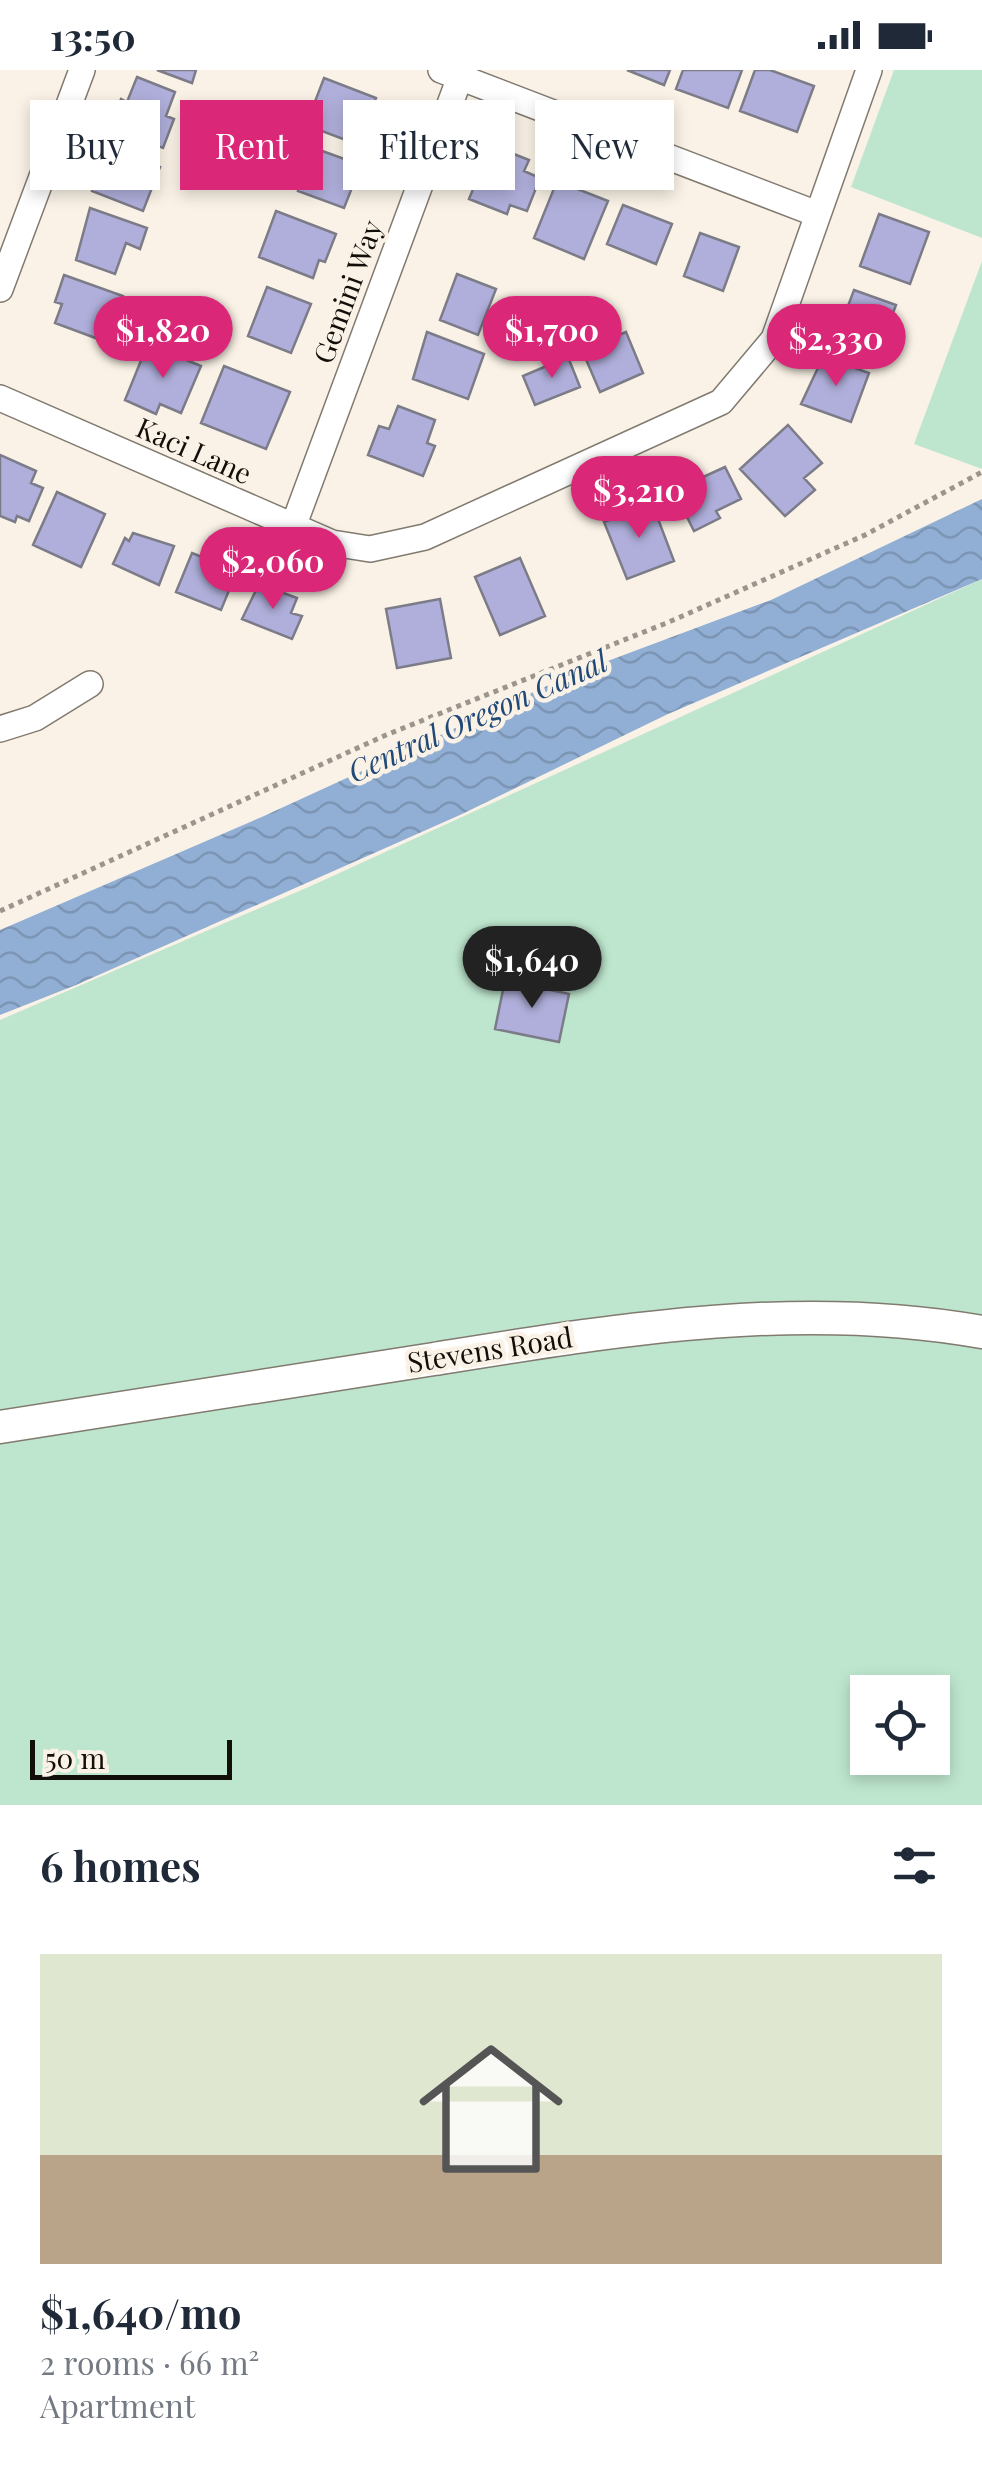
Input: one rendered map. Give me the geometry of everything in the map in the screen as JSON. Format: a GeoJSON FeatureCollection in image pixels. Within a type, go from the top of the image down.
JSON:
{"type":"FeatureCollection","features":[{"type":"Feature","properties":{"kind":"street"},"geometry":{"type":"LineString","coordinates":[[0,289],[82,70]]}},
{"type":"Feature","properties":{"kind":"street","name":"Kaci Lane"},"geometry":{"type":"LineString","coordinates":[[0,398],[332,543],[370,549],[425,536],[721,402],[774,339],[869,70]]}},
{"type":"Feature","properties":{"kind":"street"},"geometry":{"type":"LineString","coordinates":[[450,74],[817,214]]}},
{"type":"Feature","properties":{"kind":"street","name":"Gemini Way"},"geometry":{"type":"LineString","coordinates":[[292,527],[450,74]]}},
{"type":"Feature","properties":{"kind":"street"},"geometry":{"type":"LineString","coordinates":[[0,729],[34,718],[90,684]]}},
{"type":"Feature","properties":{"kind":"street","name":"Stevens Road"},"geometry":{"type":"LineString","coordinates":[[0,1427],[552,1340],[702,1322],[813,1315],[907,1318],[982,1332]]}},
{"type":"Feature","properties":{"kind":"path"},"geometry":{"type":"LineString","coordinates":[[0,912],[386,735],[669,622],[865,535],[982,472]]}},
{"type":"Feature","properties":{"kind":"green space"},"geometry":{"type":"Polygon","coordinates":[[[894,70],[982,70],[982,238],[851,187],[894,70]]]}},
{"type":"Feature","properties":{"kind":"green space"},"geometry":{"type":"Polygon","coordinates":[[[982,261],[982,469],[914,444],[982,261]]]}},
{"type":"Feature","properties":{"kind":"green space"},"geometry":{"type":"Polygon","coordinates":[[[982,579],[982,1805],[0,1805],[0,1020],[313,885],[982,579]]]}},
{"type":"Feature","properties":{"kind":"water"},"geometry":{"type":"Polygon","coordinates":[[[982,499],[982,579],[668,714],[460,815],[0,1015],[0,930],[264,816],[573,674],[771,600],[982,499]]]}},
{"type":"Feature","properties":{"kind":"building"},"geometry":{"type":"Polygon","coordinates":[[[157,70],[196,70],[192,83],[157,70]]]}},
{"type":"Feature","properties":{"kind":"building"},"geometry":{"type":"Polygon","coordinates":[[[627,70],[670,70],[664,85],[627,70]]]}},
{"type":"Feature","properties":{"kind":"building"},"geometry":{"type":"Polygon","coordinates":[[[683,70],[742,70],[728,108],[676,89],[683,70]]]}},
{"type":"Feature","properties":{"kind":"building"},"geometry":{"type":"Polygon","coordinates":[[[755,70],[770,70],[814,86],[797,132],[740,111],[755,70]]]}},
{"type":"Feature","properties":{"kind":"building"},"geometry":{"type":"Polygon","coordinates":[[[137,77],[175,92],[166,116],[174,119],[163,148],[160,100],[128,100],[137,77]]]}},
{"type":"Feature","properties":{"kind":"building"},"geometry":{"type":"Polygon","coordinates":[[[324,78],[376,98],[343,100],[343,139],[323,131],[323,100],[316,100],[324,78]]]}},
{"type":"Feature","properties":{"kind":"building"},"geometry":{"type":"Polygon","coordinates":[[[323,151],[343,158],[343,190],[351,190],[344,208],[298,191],[323,190],[323,151]]]}},
{"type":"Feature","properties":{"kind":"building"},"geometry":{"type":"Polygon","coordinates":[[[515,154],[529,160],[524,171],[535,176],[535,190],[527,211],[510,205],[507,214],[469,199],[473,190],[515,190],[515,154]]]}},
{"type":"Feature","properties":{"kind":"building"},"geometry":{"type":"Polygon","coordinates":[[[92,190],[151,190],[143,211],[92,190]]]}},
{"type":"Feature","properties":{"kind":"building"},"geometry":{"type":"Polygon","coordinates":[[[553,190],[580,190],[608,201],[584,259],[534,238],[553,190]]]}},
{"type":"Feature","properties":{"kind":"building"},"geometry":{"type":"Polygon","coordinates":[[[623,205],[672,224],[656,264],[607,244],[623,205]]]}},
{"type":"Feature","properties":{"kind":"building"},"geometry":{"type":"Polygon","coordinates":[[[90,208],[147,228],[140,249],[126,243],[115,274],[76,260],[90,208]]]}},
{"type":"Feature","properties":{"kind":"building"},"geometry":{"type":"Polygon","coordinates":[[[276,211],[336,234],[325,262],[319,260],[313,278],[259,257],[276,211]]]}},
{"type":"Feature","properties":{"kind":"building"},"geometry":{"type":"Polygon","coordinates":[[[879,214],[929,232],[910,284],[860,266],[879,214]]]}},
{"type":"Feature","properties":{"kind":"building"},"geometry":{"type":"Polygon","coordinates":[[[700,233],[739,247],[723,291],[684,276],[700,233]]]}},
{"type":"Feature","properties":{"kind":"building"},"geometry":{"type":"Polygon","coordinates":[[[457,274],[496,289],[478,335],[440,320],[457,274]]]}},
{"type":"Feature","properties":{"kind":"building"},"geometry":{"type":"Polygon","coordinates":[[[64,275],[123,296],[109,343],[55,323],[62,304],[55,302],[64,275]]]}},
{"type":"Feature","properties":{"kind":"building"},"geometry":{"type":"Polygon","coordinates":[[[267,287],[311,304],[291,353],[248,336],[267,287]]]}},
{"type":"Feature","properties":{"kind":"building"},"geometry":{"type":"Polygon","coordinates":[[[854,290],[896,305],[878,353],[836,338],[854,290]]]}},
{"type":"Feature","properties":{"kind":"building"},"geometry":{"type":"Polygon","coordinates":[[[427,332],[484,354],[468,399],[413,379],[427,332]]]}},
{"type":"Feature","properties":{"kind":"building"},"geometry":{"type":"Polygon","coordinates":[[[626,332],[643,373],[600,392],[582,350],[626,332]]]}},
{"type":"Feature","properties":{"kind":"building"},"geometry":{"type":"Polygon","coordinates":[[[152,346],[201,366],[181,413],[160,404],[156,414],[125,400],[144,353],[149,355],[152,346]]]}},
{"type":"Feature","properties":{"kind":"building"},"geometry":{"type":"Polygon","coordinates":[[[568,357],[580,387],[535,405],[523,376],[568,357]]]}},
{"type":"Feature","properties":{"kind":"building"},"geometry":{"type":"Polygon","coordinates":[[[823,357],[869,373],[851,422],[801,404],[823,357]]]}},
{"type":"Feature","properties":{"kind":"building"},"geometry":{"type":"Polygon","coordinates":[[[224,366],[290,392],[266,449],[201,423],[224,366]]]}},
{"type":"Feature","properties":{"kind":"building"},"geometry":{"type":"Polygon","coordinates":[[[398,406],[435,420],[427,443],[435,446],[423,476],[368,455],[379,426],[389,429],[398,406]]]}},
{"type":"Feature","properties":{"kind":"building"},"geometry":{"type":"Polygon","coordinates":[[[788,425],[822,463],[804,478],[815,490],[785,516],[740,469],[788,425]]]}},
{"type":"Feature","properties":{"kind":"building"},"geometry":{"type":"Polygon","coordinates":[[[0,455],[36,471],[31,483],[43,488],[29,521],[17,516],[15,522],[0,516],[0,455]]]}},
{"type":"Feature","properties":{"kind":"building"},"geometry":{"type":"Polygon","coordinates":[[[695,466],[701,478],[725,467],[741,499],[716,511],[720,518],[694,531],[668,479],[695,466]]]}},
{"type":"Feature","properties":{"kind":"building"},"geometry":{"type":"Polygon","coordinates":[[[57,492],[105,514],[81,567],[33,545],[57,492]]]}},
{"type":"Feature","properties":{"kind":"building"},"geometry":{"type":"Polygon","coordinates":[[[652,503],[674,561],[627,579],[604,522],[652,503]]]}},
{"type":"Feature","properties":{"kind":"building"},"geometry":{"type":"Polygon","coordinates":[[[133,533],[174,546],[159,585],[113,564],[125,538],[129,541],[133,533]]]}},
{"type":"Feature","properties":{"kind":"building"},"geometry":{"type":"Polygon","coordinates":[[[192,553],[237,571],[221,610],[176,592],[192,553]]]}},
{"type":"Feature","properties":{"kind":"building"},"geometry":{"type":"Polygon","coordinates":[[[520,558],[545,616],[500,635],[475,577],[520,558]]]}},
{"type":"Feature","properties":{"kind":"building"},"geometry":{"type":"Polygon","coordinates":[[[259,584],[297,598],[291,613],[302,616],[292,639],[242,619],[259,584]]]}},
{"type":"Feature","properties":{"kind":"building"},"geometry":{"type":"Polygon","coordinates":[[[440,599],[451,658],[397,668],[386,609],[440,599]]]}},
{"type":"Feature","properties":{"kind":"building"},"geometry":{"type":"Polygon","coordinates":[[[505,980],[569,994],[559,1042],[495,1029],[505,980]]]}},
{"type":"Feature","properties":{"kind":"water label","name":"Central Oregon Canal"},"geometry":{"type":"Point","coordinates":[478,717]}}]}
